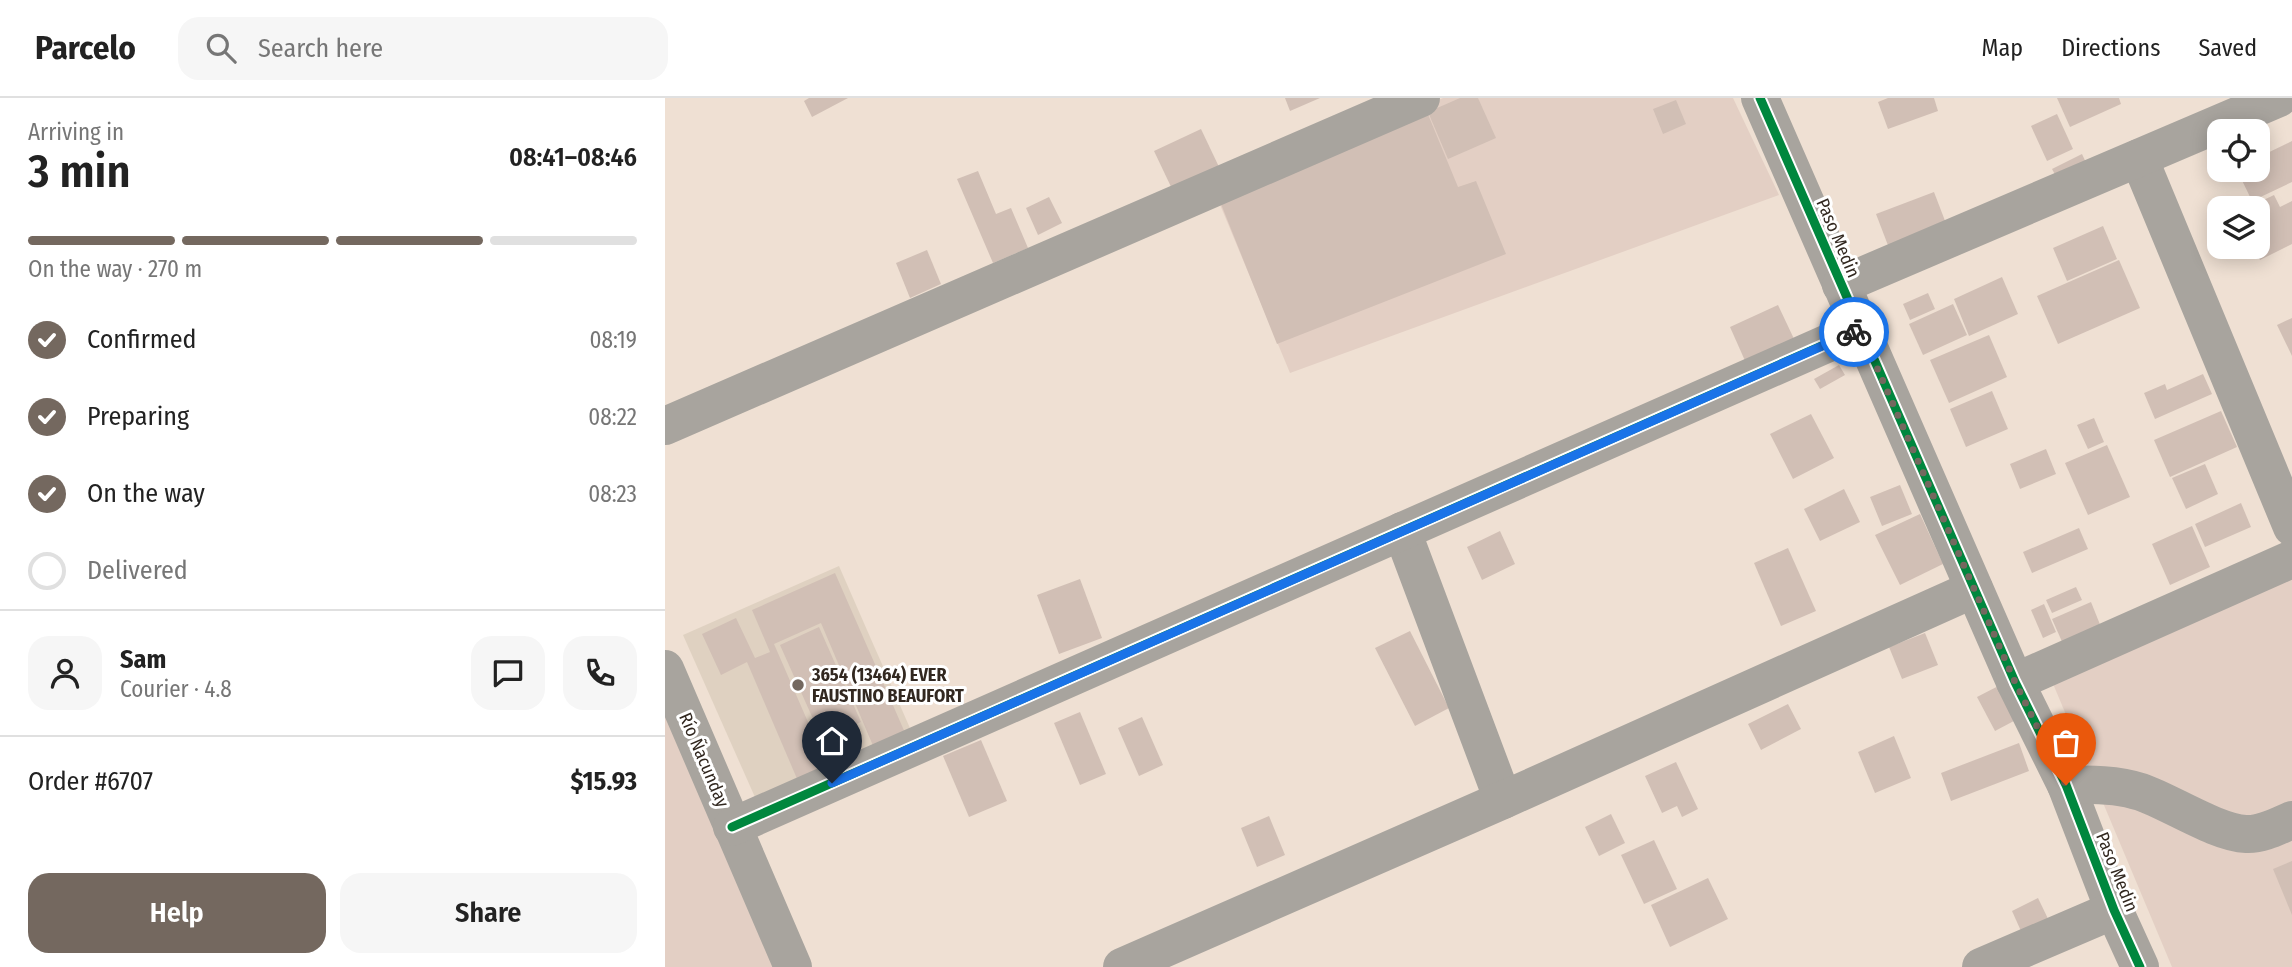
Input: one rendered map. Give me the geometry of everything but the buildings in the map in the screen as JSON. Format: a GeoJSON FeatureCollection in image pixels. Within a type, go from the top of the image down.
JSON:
{"type":"FeatureCollection","features":[{"type":"Feature","properties":{"kind":"street"},"geometry":{"type":"LineString","coordinates":[[665,426],[1421,98]]}},
{"type":"Feature","properties":{"kind":"street","name":"Paso Medin"},"geometry":{"type":"LineString","coordinates":[[1761,98],[2015,682],[2066,785],[2114,910],[2140,967]]}},
{"type":"Feature","properties":{"kind":"street"},"geometry":{"type":"LineString","coordinates":[[1841,285],[2279,98]]}},
{"type":"Feature","properties":{"kind":"street"},"geometry":{"type":"LineString","coordinates":[[2139,158],[2292,527]]}},
{"type":"Feature","properties":{"kind":"street"},"geometry":{"type":"LineString","coordinates":[[732,827],[1860,329]]}},
{"type":"Feature","properties":{"kind":"street"},"geometry":{"type":"LineString","coordinates":[[1402,531],[1503,800]]}},
{"type":"Feature","properties":{"kind":"street"},"geometry":{"type":"LineString","coordinates":[[2015,682],[2292,559]]}},
{"type":"Feature","properties":{"kind":"street"},"geometry":{"type":"LineString","coordinates":[[1122,967],[1974,589]]}},
{"type":"Feature","properties":{"kind":"street","name":"Río Ñacunday"},"geometry":{"type":"LineString","coordinates":[[665,668],[793,967]]}},
{"type":"Feature","properties":{"kind":"street"},"geometry":{"type":"LineString","coordinates":[[2066,785],[2098,784],[2139,791],[2228,830],[2247,834],[2269,830],[2292,820]]}},
{"type":"Feature","properties":{"kind":"street"},"geometry":{"type":"LineString","coordinates":[[1981,967],[2114,910]]}},
{"type":"Feature","properties":{"kind":"shaded area"},"geometry":{"type":"Polygon","coordinates":[[[1443,98],[1733,98],[1779,195],[1290,373],[1216,195],[1443,98]]]}},
{"type":"Feature","properties":{"kind":"shaded area","name":"3654 (13464) EVER FAUSTINO BEAUFORT"},"geometry":{"type":"Polygon","coordinates":[[[839,566],[913,735],[758,804],[683,635],[839,566]]]}},
{"type":"Feature","properties":{"kind":"shaded area"},"geometry":{"type":"Polygon","coordinates":[[[2292,572],[2292,967],[2172,967],[2051,679],[2292,572]]]}},
{"type":"Feature","properties":{"kind":"shaded area"},"geometry":{"type":"Polygon","coordinates":[[[665,675],[793,967],[665,967],[665,675]]]}},
{"type":"Feature","properties":{"kind":"cycle path"},"geometry":{"type":"LineString","coordinates":[[1760,98],[2015,682],[2066,785],[2114,910],[2140,967]]}},
{"type":"Feature","properties":{"kind":"cycle path"},"geometry":{"type":"LineString","coordinates":[[732,827],[1860,329]]}},
{"type":"Feature","properties":{"kind":"way so far"},"geometry":{"type":"LineString","coordinates":[[1854,332],[1860,329],[2015,682],[2066,785]]}},
{"type":"Feature","properties":{"kind":"place","name":"3654 (13464) EVER FAUSTINO BEAUFORT"},"geometry":{"type":"Point","coordinates":[798,685]}},
{"type":"Feature","properties":{"kind":"route"},"geometry":{"type":"LineString","coordinates":[[832,783],[1854,332]]}}]}
